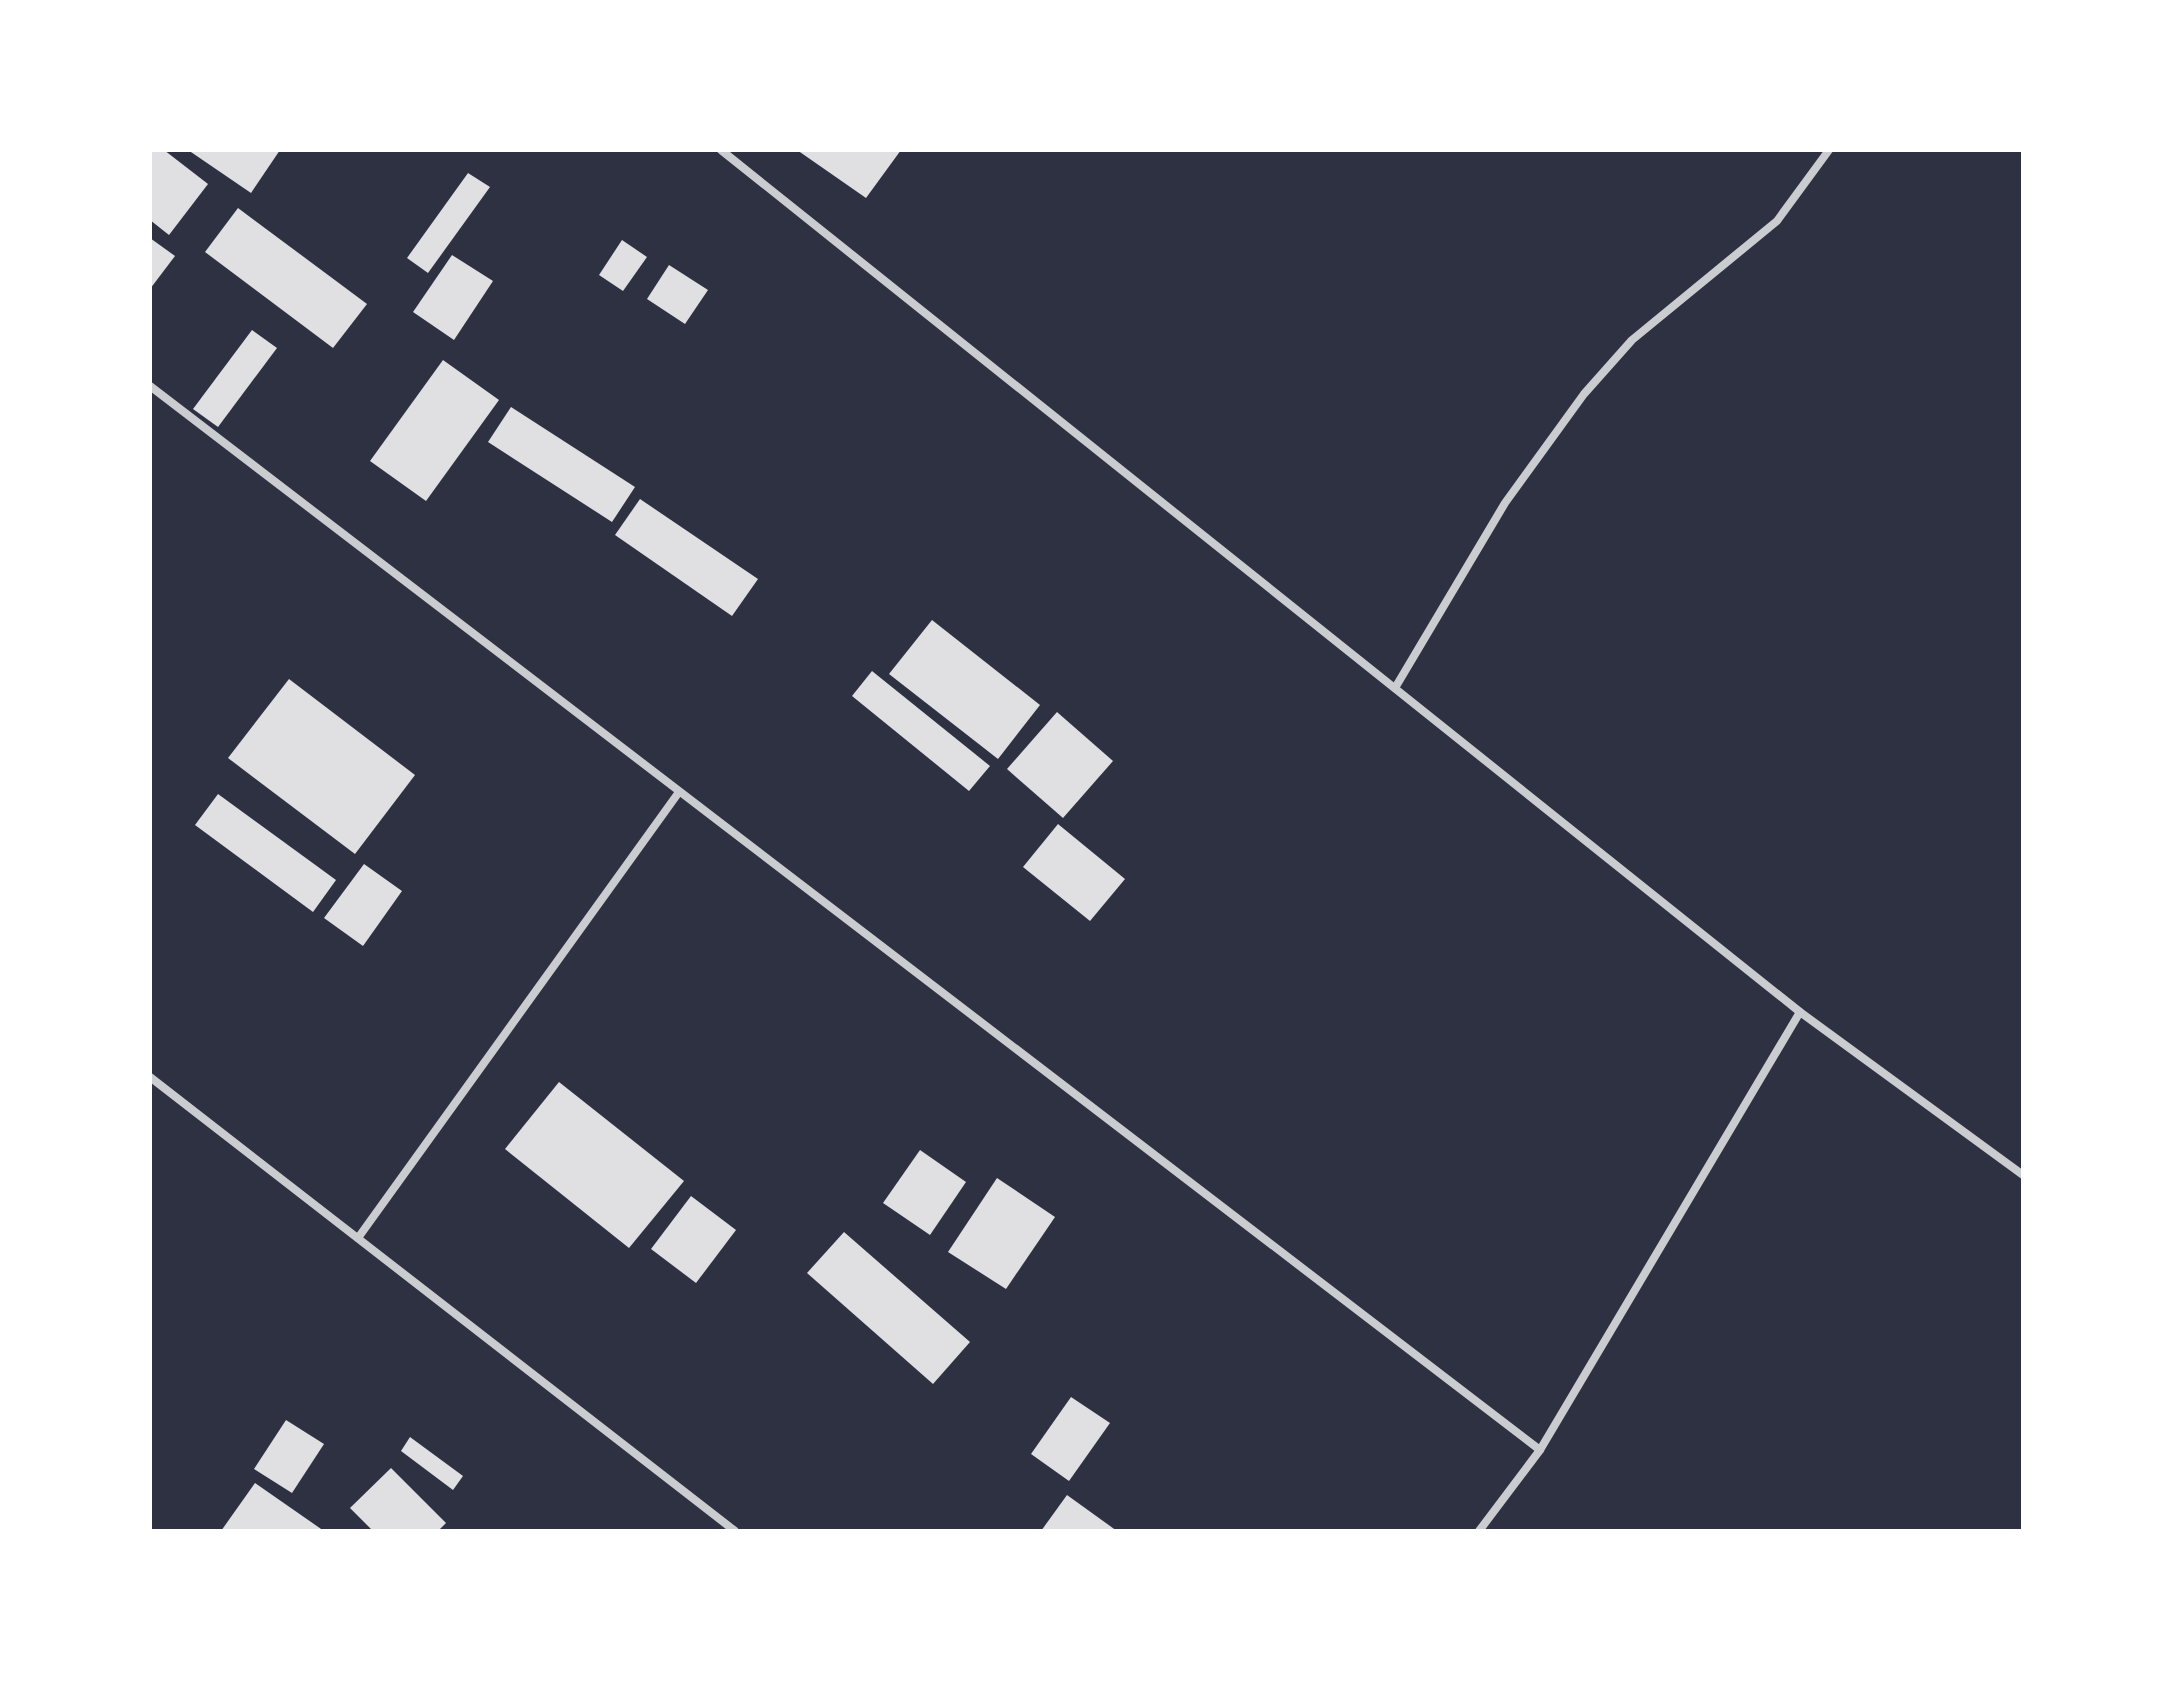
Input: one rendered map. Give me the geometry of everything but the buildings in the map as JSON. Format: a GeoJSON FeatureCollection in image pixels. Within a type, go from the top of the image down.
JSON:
{"type":"FeatureCollection","features":[{"type":"Feature","properties":{"kind":"street"},"geometry":{"type":"LineString","coordinates":[[721,150],[1800,1012],[2023,1175]]}},
{"type":"Feature","properties":{"kind":"street"},"geometry":{"type":"LineString","coordinates":[[1395,688],[1505,503],[1584,394],[1632,340],[1777,221],[1829,150]]}},
{"type":"Feature","properties":{"kind":"street"},"geometry":{"type":"LineString","coordinates":[[150,386],[1540,1450]]}},
{"type":"Feature","properties":{"kind":"street"},"geometry":{"type":"LineString","coordinates":[[358,1238],[679,792]]}},
{"type":"Feature","properties":{"kind":"street"},"geometry":{"type":"LineString","coordinates":[[1479,1531],[1540,1450],[1800,1012]]}},
{"type":"Feature","properties":{"kind":"street"},"geometry":{"type":"LineString","coordinates":[[150,1077],[735,1531]]}}]}
